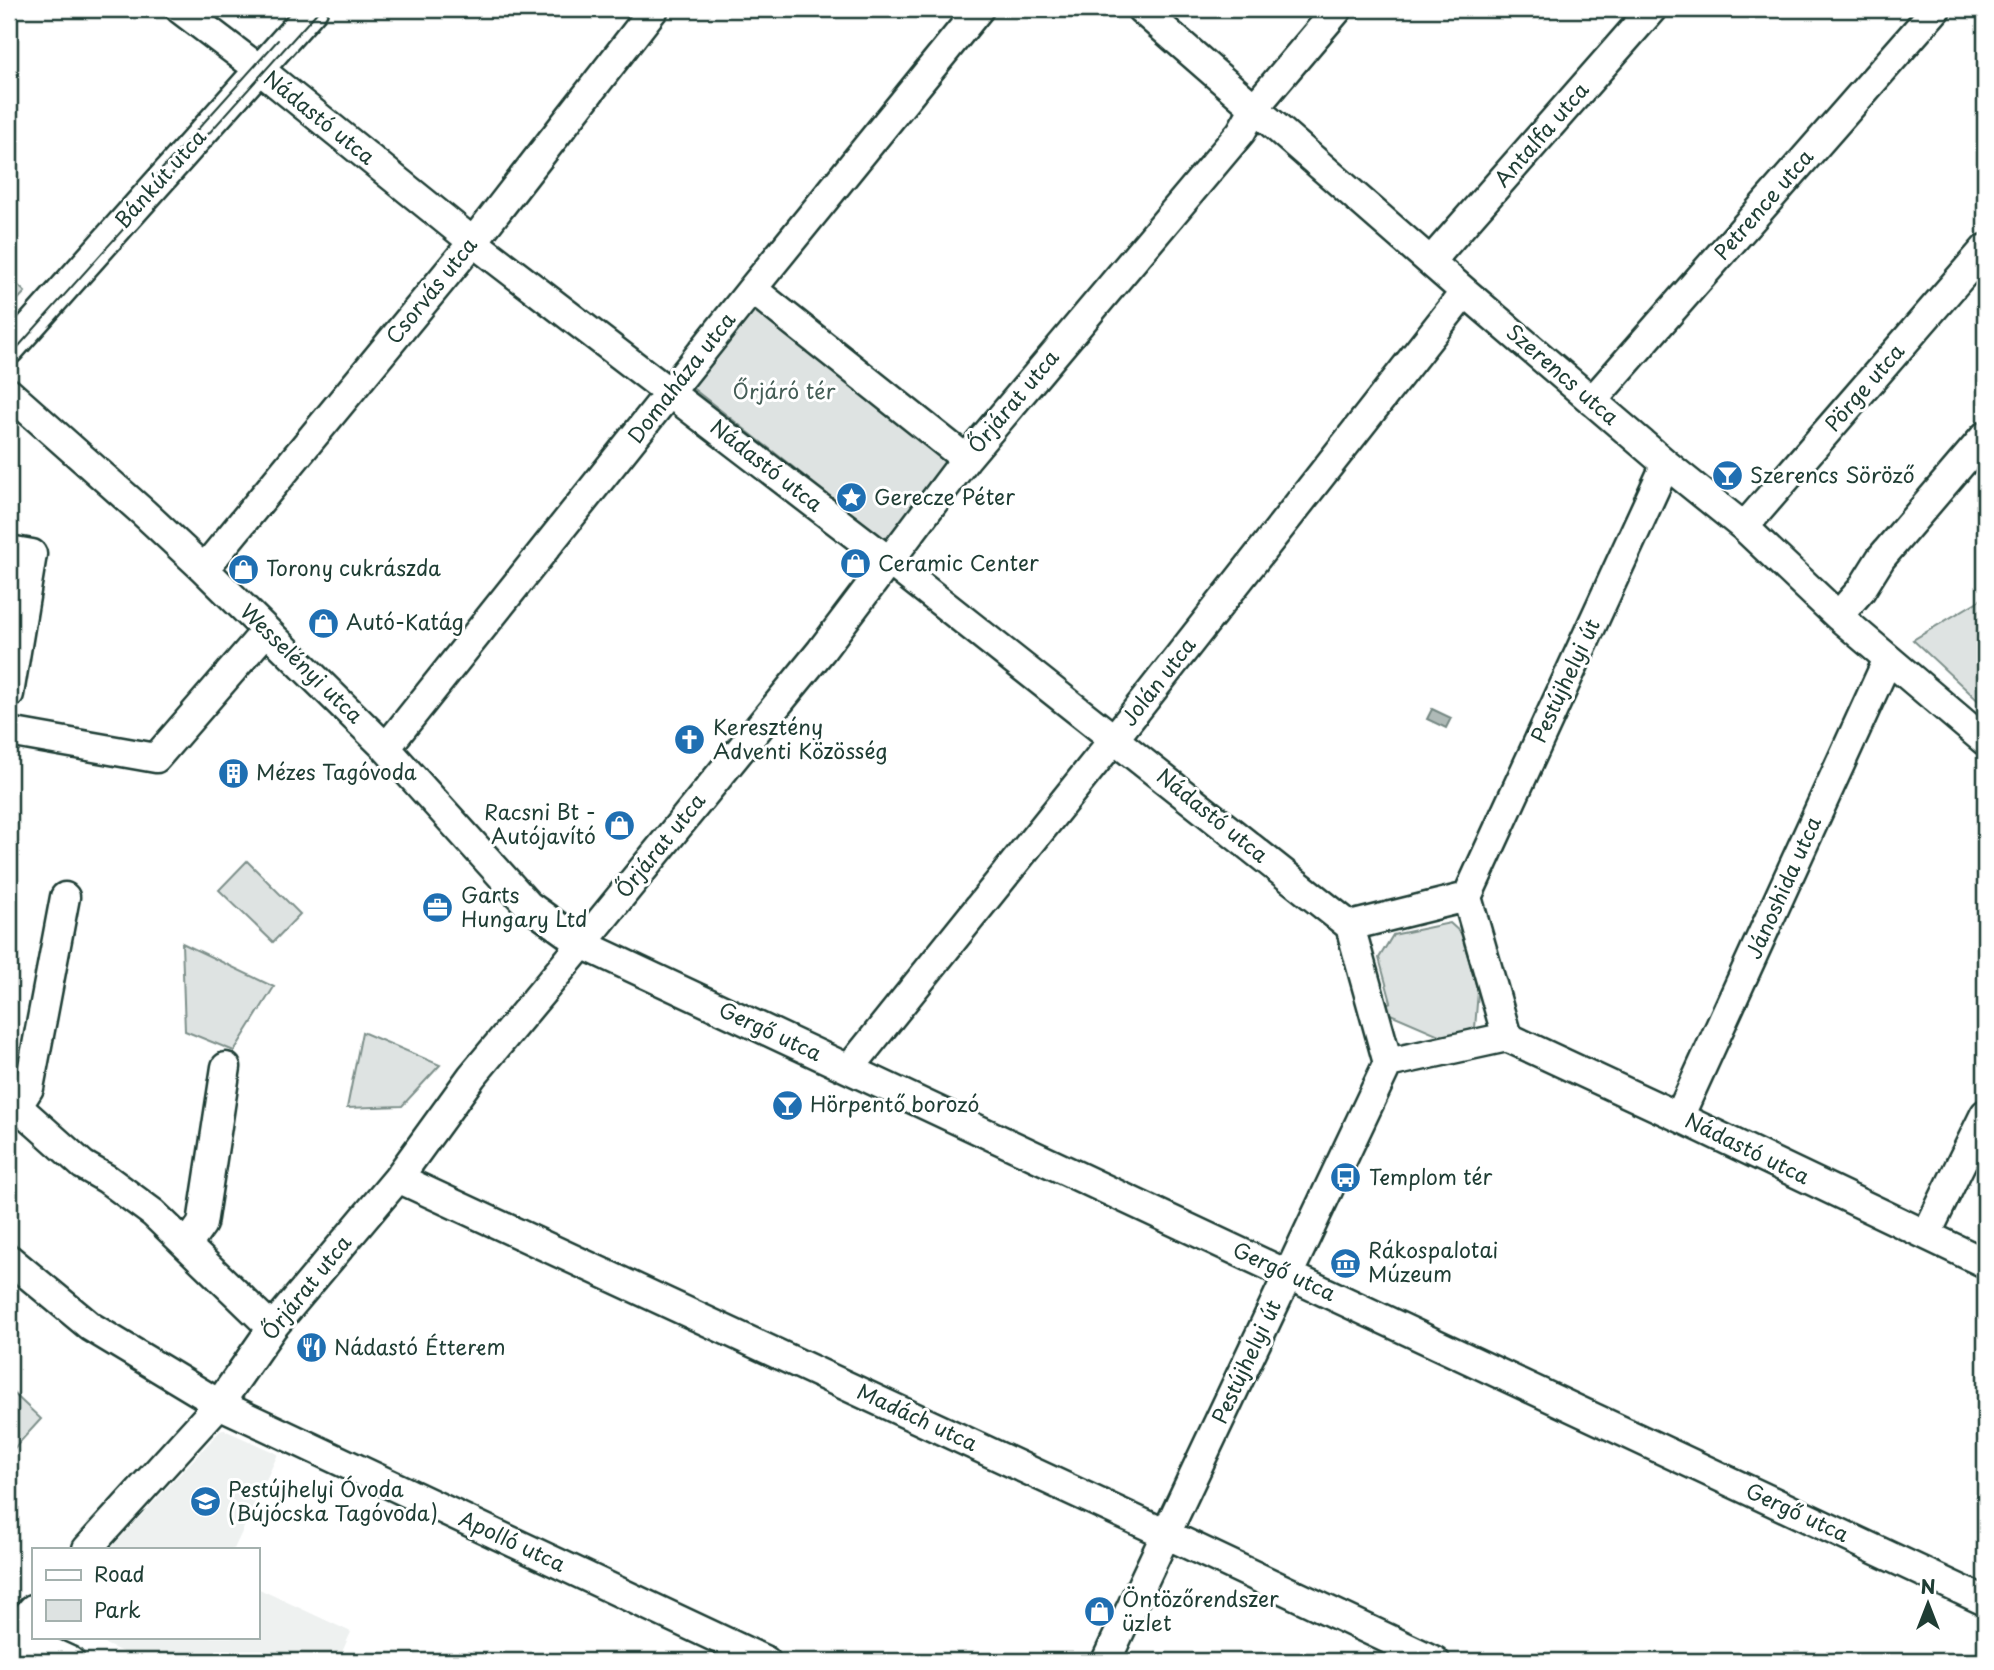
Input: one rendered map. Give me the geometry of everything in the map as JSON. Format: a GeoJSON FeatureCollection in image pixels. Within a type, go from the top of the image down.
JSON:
{"type":"FeatureCollection","features":[{"type":"Feature","properties":{"kind":"street","name":"Nádastó utca"},"geometry":{"type":"LineString","coordinates":[[180,9],[259,69],[473,242],[889,561],[1350,926]]}},
{"type":"Feature","properties":{"kind":"street","name":"Bánkút utca"},"geometry":{"type":"LineString","coordinates":[[9,350],[313,9]]}},
{"type":"Feature","properties":{"kind":"street","name":"Csorvás utca"},"geometry":{"type":"LineString","coordinates":[[204,569],[473,242],[654,9]]}},
{"type":"Feature","properties":{"kind":"street","name":"Domaháza utca"},"geometry":{"type":"LineString","coordinates":[[386,748],[979,9]]}},
{"type":"Feature","properties":{"kind":"street","name":"Szerencs utca"},"geometry":{"type":"LineString","coordinates":[[1141,9],[1665,464],[1744,527],[1838,616],[1985,741]]}},
{"type":"Feature","properties":{"kind":"street","name":"Őrjárat utca"},"geometry":{"type":"LineString","coordinates":[[88,1548],[219,1404],[272,1328],[398,1178],[472,1076],[821,651],[966,459],[1241,132],[1255,107],[1338,9]]}},
{"type":"Feature","properties":{"kind":"street","name":"Antalfa utca"},"geometry":{"type":"LineString","coordinates":[[1431,261],[1652,9]]}},
{"type":"Feature","properties":{"kind":"street","name":"Petrence utca"},"geometry":{"type":"LineString","coordinates":[[1592,401],[1936,9]]}},
{"type":"Feature","properties":{"kind":"street","name":"Pörge utca"},"geometry":{"type":"LineString","coordinates":[[1744,527],[1985,249]]}},
{"type":"Feature","properties":{"kind":"street"},"geometry":{"type":"LineString","coordinates":[[752,289],[966,459]]}},
{"type":"Feature","properties":{"kind":"street","name":"Jolán utca"},"geometry":{"type":"LineString","coordinates":[[849,1069],[1465,292]]}},
{"type":"Feature","properties":{"kind":"street","name":"Wesselényi utca"},"geometry":{"type":"LineString","coordinates":[[9,393],[204,569],[386,748],[528,905],[582,944]]}},
{"type":"Feature","properties":{"kind":"street"},"geometry":{"type":"LineString","coordinates":[[1838,616],[1861,590],[1881,558],[1985,436]]}},
{"type":"Feature","properties":{"kind":"street","name":"Pestújhelyi út"},"geometry":{"type":"LineString","coordinates":[[1466,897],[1665,464]]}},
{"type":"Feature","properties":{"kind":"street"},"geometry":{"type":"LineString","coordinates":[[9,550],[32,554],[9,694]]}},
{"type":"Feature","properties":{"kind":"street"},"geometry":{"type":"LineString","coordinates":[[9,732],[156,758],[266,631]]}},
{"type":"Feature","properties":{"kind":"street","name":"Jánoshida utca"},"geometry":{"type":"LineString","coordinates":[[1679,1116],[1888,659]]}},
{"type":"Feature","properties":{"kind":"street"},"geometry":{"type":"LineString","coordinates":[[65,897],[29,1087],[13,1103],[83,1165],[153,1213],[272,1328]]}},
{"type":"Feature","properties":{"kind":"street"},"geometry":{"type":"LineString","coordinates":[[1466,897],[1507,1037],[1388,1063],[1350,926],[1466,897]]}},
{"type":"Feature","properties":{"kind":"street","name":"Gergő utca"},"geometry":{"type":"LineString","coordinates":[[582,944],[1985,1601]]}},
{"type":"Feature","properties":{"kind":"street","name":"Nádastó utca"},"geometry":{"type":"LineString","coordinates":[[1507,1037],[1985,1263]]}},
{"type":"Feature","properties":{"kind":"street","name":"Pestújhelyi út"},"geometry":{"type":"LineString","coordinates":[[1106,1661],[1388,1063]]}},
{"type":"Feature","properties":{"kind":"street"},"geometry":{"type":"LineString","coordinates":[[187,1245],[202,1224],[226,1067]]}},
{"type":"Feature","properties":{"kind":"street"},"geometry":{"type":"LineString","coordinates":[[1926,1236],[1985,1114]]}},
{"type":"Feature","properties":{"kind":"street","name":"Madách utca"},"geometry":{"type":"LineString","coordinates":[[398,1178],[1435,1661]]}},
{"type":"Feature","properties":{"kind":"street","name":"Apolló utca"},"geometry":{"type":"LineString","coordinates":[[9,1259],[91,1327],[219,1404],[766,1661]]}},
{"type":"Feature","properties":{"kind":"street"},"geometry":{"type":"LineString","coordinates":[[32,1610],[9,1634],[70,1661]]}},
{"type":"Feature","properties":{"kind":"shaded area"},"geometry":{"type":"Polygon","coordinates":[[[1432,709],[1451,718],[1446,728],[1427,719],[1432,709]]]}},
{"type":"Feature","properties":{"kind":"shaded area","name":"Pestújhelyi Óvoda (Bújócska Tagóvoda)"},"geometry":{"type":"Polygon","coordinates":[[[222,1429],[278,1454],[234,1548],[111,1548],[222,1429]]]}},
{"type":"Feature","properties":{"kind":"shaded area","name":"Pestújhelyi Óvoda (Bújócska Tagóvoda)"},"geometry":{"type":"Polygon","coordinates":[[[259,1589],[351,1632],[338,1661],[142,1661],[92,1638],[259,1638],[259,1589]]]}},
{"type":"Feature","properties":{"kind":"green space"},"geometry":{"type":"Polygon","coordinates":[[[9,277],[25,292],[9,309],[9,277]]]}},
{"type":"Feature","properties":{"kind":"green space","name":"Őrjáró tér"},"geometry":{"type":"Polygon","coordinates":[[[757,302],[958,460],[892,545],[691,387],[757,302]]]}},
{"type":"Feature","properties":{"kind":"green space"},"geometry":{"type":"Polygon","coordinates":[[[1985,597],[1985,707],[1913,640],[1985,597]]]}},
{"type":"Feature","properties":{"kind":"green space"},"geometry":{"type":"Polygon","coordinates":[[[247,861],[300,914],[273,942],[219,890],[247,861]]]}},
{"type":"Feature","properties":{"kind":"green space"},"geometry":{"type":"Polygon","coordinates":[[[1450,923],[1461,933],[1478,991],[1475,1028],[1446,1038],[1388,1013],[1385,1004],[1391,1002],[1379,958],[1393,935],[1450,923]]]}},
{"type":"Feature","properties":{"kind":"green space"},"geometry":{"type":"Polygon","coordinates":[[[182,943],[274,987],[234,1051],[185,1031],[182,943]]]}},
{"type":"Feature","properties":{"kind":"green space"},"geometry":{"type":"Polygon","coordinates":[[[362,1032],[440,1065],[402,1106],[347,1108],[362,1032]]]}},
{"type":"Feature","properties":{"kind":"green space"},"geometry":{"type":"Polygon","coordinates":[[[9,1389],[41,1419],[9,1454],[9,1389]]]}},
{"type":"Feature","properties":{"kind":"tram line"},"geometry":{"type":"LineString","coordinates":[[9,357],[320,9]]}},
{"type":"Feature","properties":{"kind":"tram line"},"geometry":{"type":"LineString","coordinates":[[154,178],[278,40]]}},
{"type":"Feature","properties":{"kind":"place","name":"Szerencs Söröző"},"geometry":{"type":"Point","coordinates":[1727,476]}},
{"type":"Feature","properties":{"kind":"place","name":"Gerecze Péter"},"geometry":{"type":"Point","coordinates":[851,498]}},
{"type":"Feature","properties":{"kind":"place","name":"Ceramic Center"},"geometry":{"type":"Point","coordinates":[855,564]}},
{"type":"Feature","properties":{"kind":"place","name":"Torony cukrászda"},"geometry":{"type":"Point","coordinates":[243,569]}},
{"type":"Feature","properties":{"kind":"place","name":"Autó-Katág"},"geometry":{"type":"Point","coordinates":[323,623]}},
{"type":"Feature","properties":{"kind":"place","name":"Keresztény Adventi Közösség"},"geometry":{"type":"Point","coordinates":[690,740]}},
{"type":"Feature","properties":{"kind":"place","name":"Mézes Tagóvoda"},"geometry":{"type":"Point","coordinates":[233,773]}},
{"type":"Feature","properties":{"kind":"place","name":"Racsni Bt - Autójavító"},"geometry":{"type":"Point","coordinates":[619,825]}},
{"type":"Feature","properties":{"kind":"place","name":"Garts Hungary Ltd"},"geometry":{"type":"Point","coordinates":[438,908]}},
{"type":"Feature","properties":{"kind":"place","name":"Hörpentő borozó"},"geometry":{"type":"Point","coordinates":[787,1105]}},
{"type":"Feature","properties":{"kind":"place","name":"Templom tér"},"geometry":{"type":"Point","coordinates":[1346,1178]}},
{"type":"Feature","properties":{"kind":"place","name":"Rákospalotai Múzeum"},"geometry":{"type":"Point","coordinates":[1345,1263]}},
{"type":"Feature","properties":{"kind":"place","name":"Nádastó Étterem"},"geometry":{"type":"Point","coordinates":[311,1348]}},
{"type":"Feature","properties":{"kind":"place","name":"Pestújhelyi Óvoda (Bújócska Tagóvoda)"},"geometry":{"type":"Point","coordinates":[205,1502]}},
{"type":"Feature","properties":{"kind":"place","name":"Öntözőrendszer üzlet"},"geometry":{"type":"Point","coordinates":[1099,1612]}}]}
